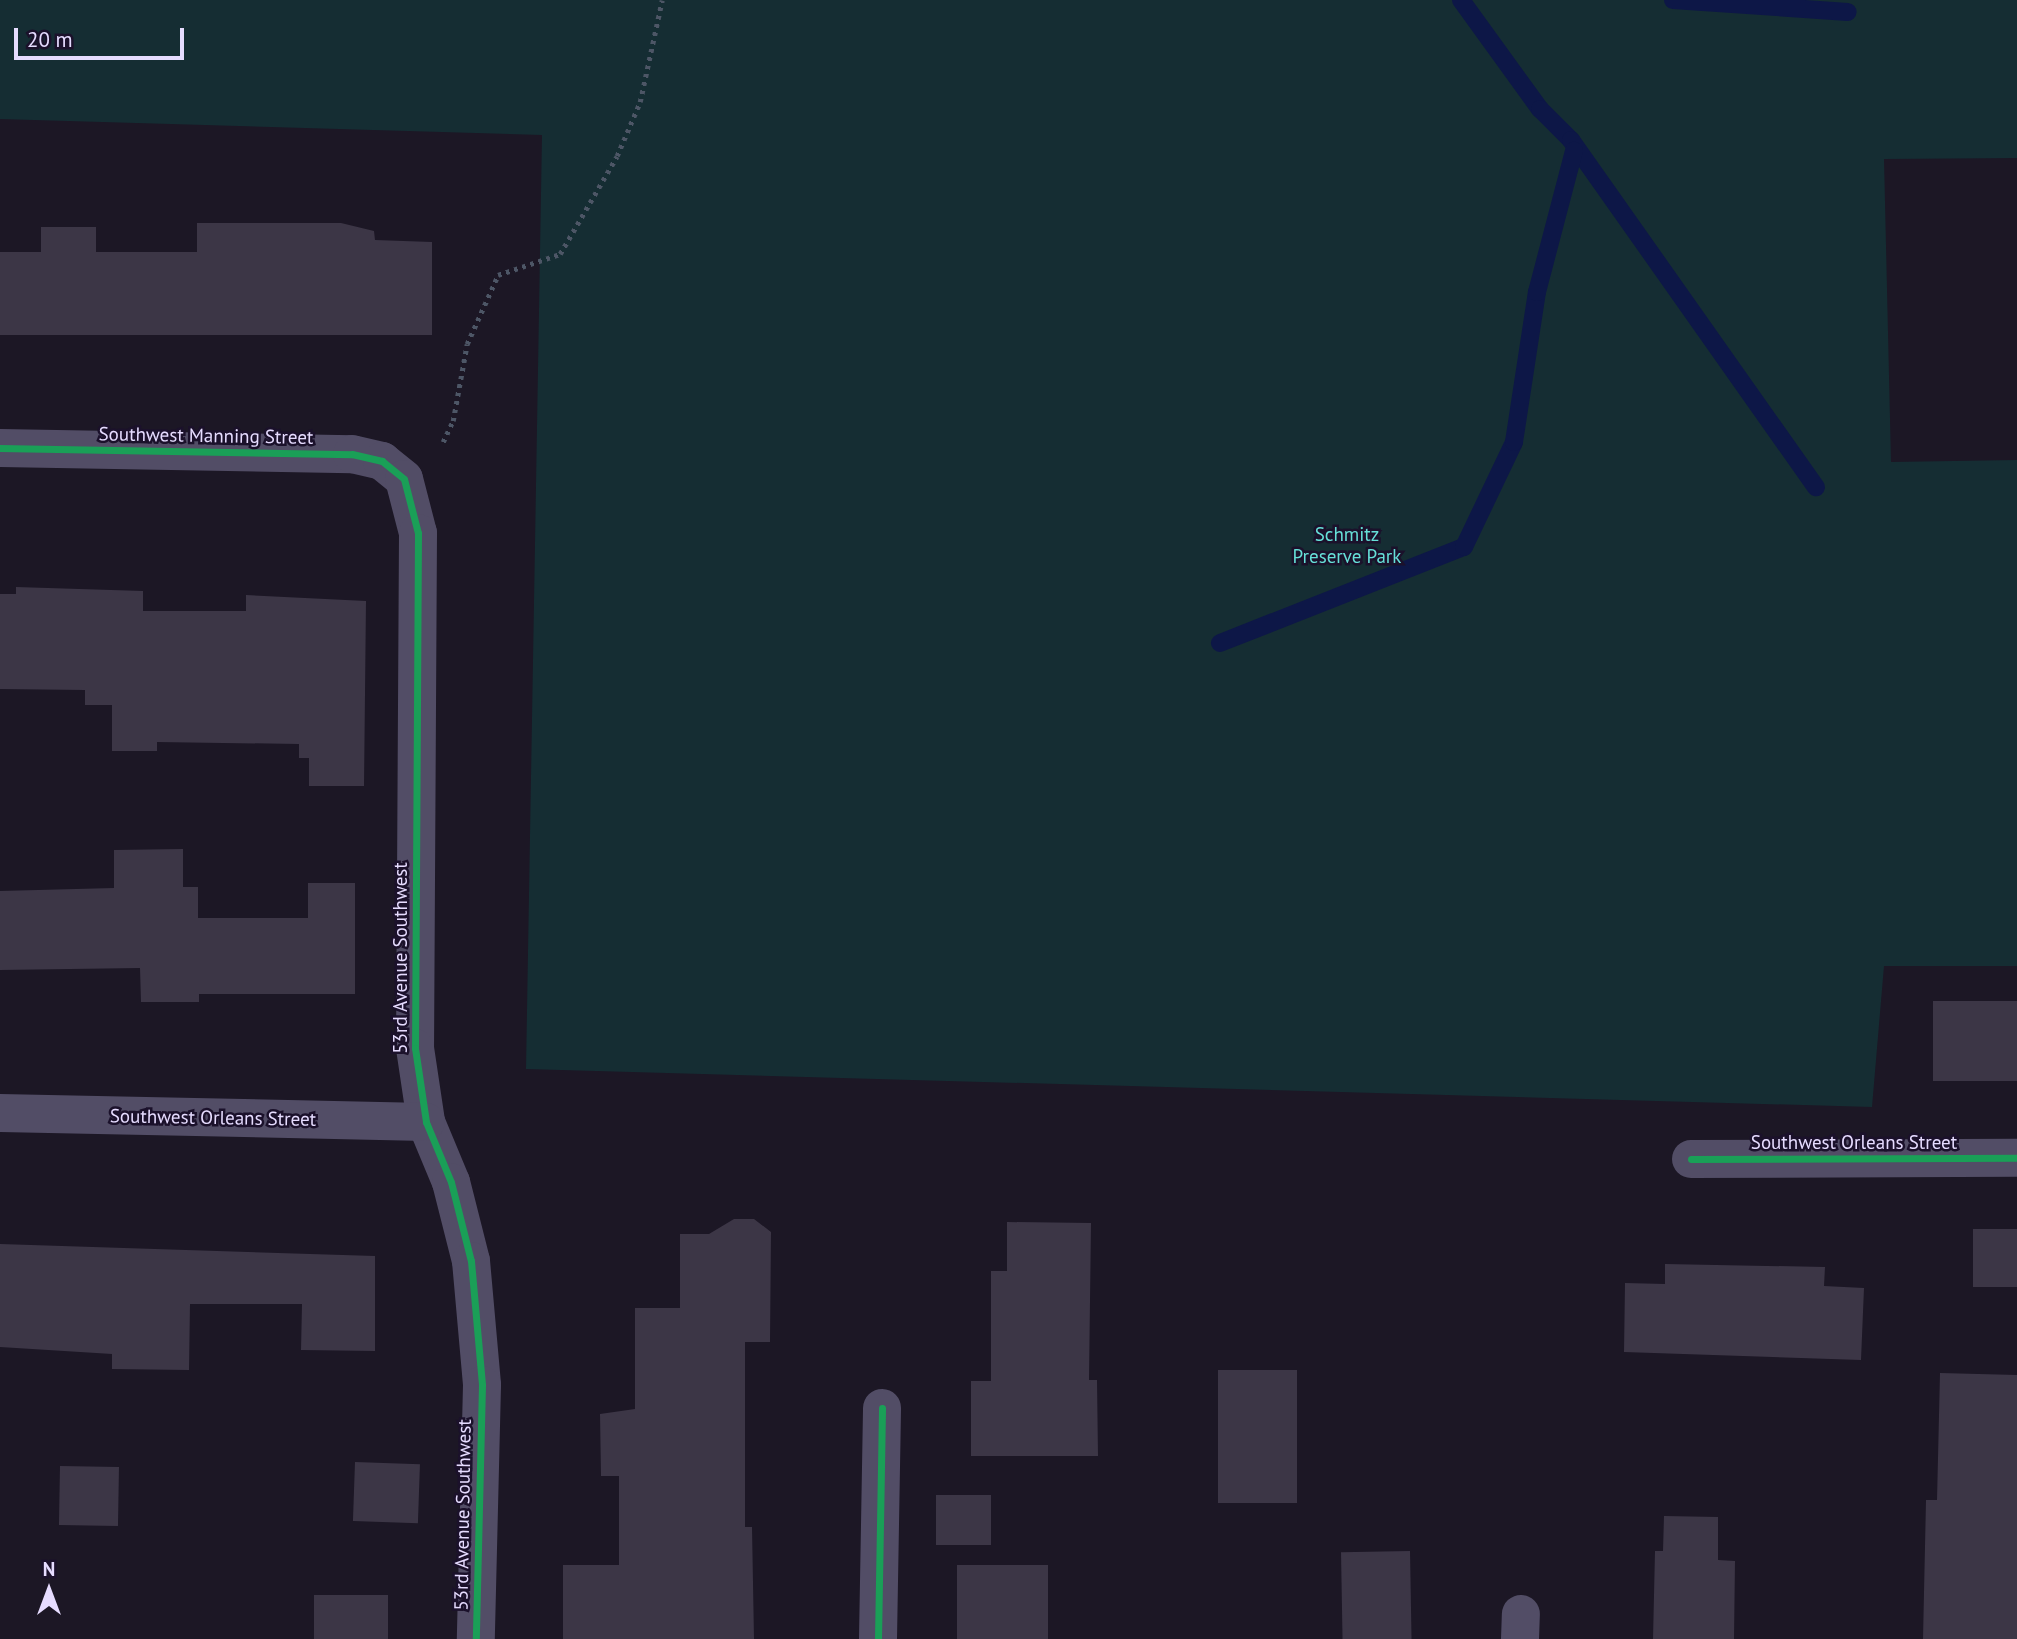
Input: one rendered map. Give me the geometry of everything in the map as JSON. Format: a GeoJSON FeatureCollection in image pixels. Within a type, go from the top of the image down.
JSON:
{"type":"FeatureCollection","features":[{"type":"Feature","properties":{"kind":"street","name":"Southwest Manning Street"},"geometry":{"type":"LineString","coordinates":[[0,448],[352,454],[382,461],[404,479]]}},
{"type":"Feature","properties":{"kind":"street","name":"53rd Avenue Southwest"},"geometry":{"type":"LineString","coordinates":[[404,479],[418,533],[415,1048],[426,1122],[452,1182],[471,1261],[482,1385],[476,1639]]}},
{"type":"Feature","properties":{"kind":"street","name":"Southwest Orleans Street"},"geometry":{"type":"LineString","coordinates":[[0,1113],[426,1122]]}},
{"type":"Feature","properties":{"kind":"street","name":"Southwest Orleans Street"},"geometry":{"type":"LineString","coordinates":[[1691,1159],[2017,1158]]}},
{"type":"Feature","properties":{"kind":"street"},"geometry":{"type":"LineString","coordinates":[[878,1639],[882,1408]]}},
{"type":"Feature","properties":{"kind":"path"},"geometry":{"type":"LineString","coordinates":[[443,442],[453,421],[467,344],[498,275],[560,254],[617,156],[640,102],[662,0]]}},
{"type":"Feature","properties":{"kind":"green space","name":"Schmitz Preserve Park"},"geometry":{"type":"Polygon","coordinates":[[[0,0],[2017,0],[2017,158],[1884,159],[1891,462],[2017,460],[2017,966],[1884,966],[1872,1107],[526,1069],[542,135],[0,119],[0,0]]]}},
{"type":"Feature","properties":{"kind":"building"},"geometry":{"type":"Polygon","coordinates":[[[197,223],[341,223],[374,231],[375,240],[432,242],[432,335],[0,335],[0,252],[41,252],[41,227],[96,227],[96,252],[197,252],[197,223]]]}},
{"type":"Feature","properties":{"kind":"building"},"geometry":{"type":"Polygon","coordinates":[[[16,587],[143,591],[143,611],[246,611],[246,595],[366,601],[364,786],[309,786],[309,758],[299,758],[299,744],[157,742],[157,751],[112,751],[112,705],[85,705],[85,690],[0,689],[0,594],[16,594],[16,587]]]}},
{"type":"Feature","properties":{"kind":"building"},"geometry":{"type":"Polygon","coordinates":[[[183,849],[183,887],[198,887],[198,918],[308,918],[308,883],[355,883],[355,994],[199,994],[199,1002],[141,1002],[140,968],[0,970],[0,891],[114,888],[114,850],[183,849]]]}},
{"type":"Feature","properties":{"kind":"building"},"geometry":{"type":"Polygon","coordinates":[[[1933,1001],[2017,1001],[2017,1081],[1933,1081],[1933,1001]]]}},
{"type":"Feature","properties":{"kind":"building"},"geometry":{"type":"Polygon","coordinates":[[[734,1219],[754,1219],[771,1232],[770,1342],[745,1342],[745,1527],[752,1527],[754,1639],[563,1639],[563,1565],[619,1565],[619,1476],[601,1476],[600,1414],[635,1409],[635,1308],[680,1308],[680,1234],[709,1234],[734,1219]]]}},
{"type":"Feature","properties":{"kind":"building"},"geometry":{"type":"Polygon","coordinates":[[[1007,1222],[1091,1223],[1089,1380],[1097,1380],[1098,1456],[971,1456],[971,1381],[991,1381],[991,1271],[1007,1271],[1007,1222]]]}},
{"type":"Feature","properties":{"kind":"building"},"geometry":{"type":"Polygon","coordinates":[[[1973,1229],[2017,1229],[2017,1287],[1973,1287],[1973,1229]]]}},
{"type":"Feature","properties":{"kind":"building"},"geometry":{"type":"Polygon","coordinates":[[[0,1244],[375,1256],[375,1351],[301,1350],[302,1304],[190,1304],[189,1370],[112,1369],[112,1354],[0,1347],[0,1244]]]}},
{"type":"Feature","properties":{"kind":"building"},"geometry":{"type":"Polygon","coordinates":[[[1665,1264],[1825,1267],[1824,1286],[1864,1288],[1861,1360],[1624,1352],[1625,1283],[1665,1284],[1665,1264]]]}},
{"type":"Feature","properties":{"kind":"building"},"geometry":{"type":"Polygon","coordinates":[[[1218,1370],[1297,1370],[1297,1503],[1218,1503],[1218,1370]]]}},
{"type":"Feature","properties":{"kind":"building"},"geometry":{"type":"Polygon","coordinates":[[[1940,1373],[2017,1375],[2017,1639],[1923,1639],[1926,1500],[1937,1500],[1940,1373]]]}},
{"type":"Feature","properties":{"kind":"building"},"geometry":{"type":"Polygon","coordinates":[[[355,1462],[420,1464],[418,1523],[353,1521],[355,1462]]]}},
{"type":"Feature","properties":{"kind":"building"},"geometry":{"type":"Polygon","coordinates":[[[60,1466],[119,1467],[118,1526],[59,1525],[60,1466]]]}},
{"type":"Feature","properties":{"kind":"building"},"geometry":{"type":"Polygon","coordinates":[[[936,1495],[991,1495],[991,1545],[936,1545],[936,1495]]]}},
{"type":"Feature","properties":{"kind":"building"},"geometry":{"type":"Polygon","coordinates":[[[1664,1516],[1718,1517],[1718,1560],[1735,1561],[1734,1639],[1653,1639],[1655,1551],[1663,1551],[1664,1516]]]}},
{"type":"Feature","properties":{"kind":"building"},"geometry":{"type":"Polygon","coordinates":[[[1410,1551],[1412,1639],[1343,1639],[1341,1552],[1410,1551]]]}},
{"type":"Feature","properties":{"kind":"building"},"geometry":{"type":"Polygon","coordinates":[[[957,1565],[1048,1565],[1048,1639],[957,1639],[957,1565]]]}},
{"type":"Feature","properties":{"kind":"building"},"geometry":{"type":"Polygon","coordinates":[[[314,1595],[388,1595],[388,1639],[314,1639],[314,1595]]]}},
{"type":"Feature","properties":{"kind":"waterway"},"geometry":{"type":"LineString","coordinates":[[1461,0],[1540,109],[1571,140],[1816,487]]}},
{"type":"Feature","properties":{"kind":"waterway"},"geometry":{"type":"LineString","coordinates":[[1673,0],[1848,12]]}},
{"type":"Feature","properties":{"kind":"waterway"},"geometry":{"type":"LineString","coordinates":[[1220,643],[1464,547],[1514,442],[1537,292],[1574,151]]}},
{"type":"Feature","properties":{"kind":"cycle path"},"geometry":{"type":"LineString","coordinates":[[0,448],[352,454],[382,461],[404,479],[418,533],[415,1048],[426,1122],[451,1182],[471,1261],[482,1385],[476,1639]]}},
{"type":"Feature","properties":{"kind":"cycle path"},"geometry":{"type":"LineString","coordinates":[[1691,1159],[2017,1158]]}},
{"type":"Feature","properties":{"kind":"cycle path"},"geometry":{"type":"LineString","coordinates":[[878,1639],[882,1408]]}}]}
